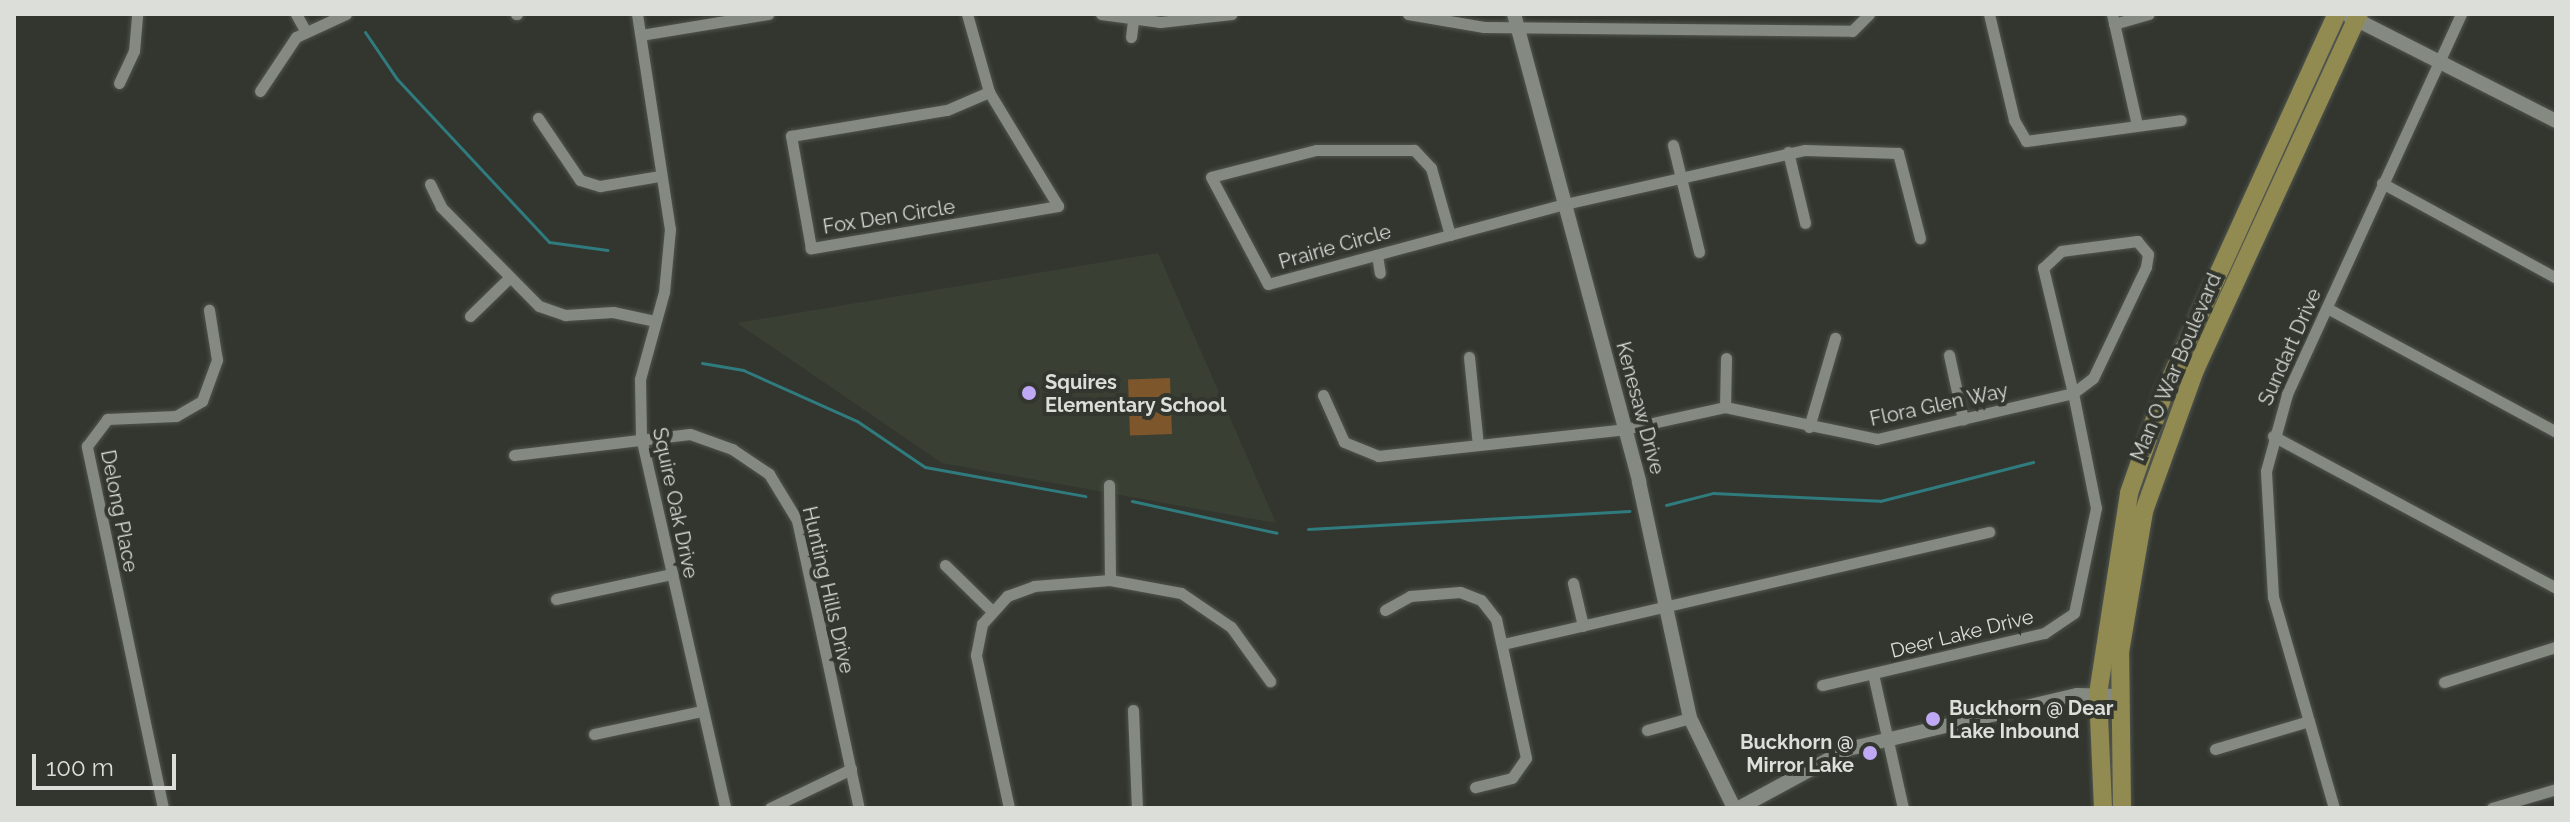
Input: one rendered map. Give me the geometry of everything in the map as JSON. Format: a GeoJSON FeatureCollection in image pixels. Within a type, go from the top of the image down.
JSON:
{"type":"FeatureCollection","features":[{"type":"Feature","properties":{"kind":"main road","name":"Man O War Boulevard"},"geometry":{"type":"LineString","coordinates":[[2103,808],[2098,694],[2116,546],[2139,459],[2337,14]]}},
{"type":"Feature","properties":{"kind":"main road","name":"Man O War Boulevard"},"geometry":{"type":"LineString","coordinates":[[2122,808],[2118,696],[2129,583],[2170,431],[2353,16]]}},
{"type":"Feature","properties":{"kind":"street"},"geometry":{"type":"LineString","coordinates":[[119,83],[134,51],[137,14]]}},
{"type":"Feature","properties":{"kind":"street"},"geometry":{"type":"LineString","coordinates":[[296,14],[305,30]]}},
{"type":"Feature","properties":{"kind":"street"},"geometry":{"type":"LineString","coordinates":[[260,91],[277,57],[305,30],[346,14]]}},
{"type":"Feature","properties":{"kind":"street","name":"Squire Oak Drive"},"geometry":{"type":"LineString","coordinates":[[637,14],[669,252],[640,379],[641,437],[725,808]]}},
{"type":"Feature","properties":{"kind":"street"},"geometry":{"type":"LineString","coordinates":[[641,35],[768,14]]}},
{"type":"Feature","properties":{"kind":"street","name":"Fox Den Circle"},"geometry":{"type":"LineString","coordinates":[[967,14],[989,92],[1058,206],[811,248],[791,136],[947,110],[989,92]]}},
{"type":"Feature","properties":{"kind":"street"},"geometry":{"type":"LineString","coordinates":[[1101,14],[1133,21],[1232,14]]}},
{"type":"Feature","properties":{"kind":"street"},"geometry":{"type":"LineString","coordinates":[[1408,14],[1621,28],[1852,31],[1869,14]]}},
{"type":"Feature","properties":{"kind":"street"},"geometry":{"type":"LineString","coordinates":[[1621,14],[1621,28]]}},
{"type":"Feature","properties":{"kind":"street"},"geometry":{"type":"LineString","coordinates":[[1989,14],[2023,139],[2181,120]]}},
{"type":"Feature","properties":{"kind":"street"},"geometry":{"type":"LineString","coordinates":[[2137,125],[2113,19],[2149,14]]}},
{"type":"Feature","properties":{"kind":"street","name":"Sundart Drive"},"geometry":{"type":"LineString","coordinates":[[2334,808],[2265,554],[2273,436],[2382,183],[2461,14]]}},
{"type":"Feature","properties":{"kind":"street"},"geometry":{"type":"LineString","coordinates":[[2353,16],[2556,121]]}},
{"type":"Feature","properties":{"kind":"street"},"geometry":{"type":"LineString","coordinates":[[1131,37],[1133,21]]}},
{"type":"Feature","properties":{"kind":"street","name":"Kenesaw Drive"},"geometry":{"type":"LineString","coordinates":[[1516,21],[1625,429],[1690,718],[1737,808]]}},
{"type":"Feature","properties":{"kind":"street"},"geometry":{"type":"LineString","coordinates":[[538,118],[580,180],[600,186],[660,176]]}},
{"type":"Feature","properties":{"kind":"street"},"geometry":{"type":"LineString","coordinates":[[1673,145],[1699,252]]}},
{"type":"Feature","properties":{"kind":"street","name":"Prairie Circle"},"geometry":{"type":"LineString","coordinates":[[1450,235],[1431,168],[1414,150],[1316,150],[1211,177],[1268,284],[1377,255],[1565,204],[1788,152],[1898,153],[1920,238]]}},
{"type":"Feature","properties":{"kind":"street"},"geometry":{"type":"LineString","coordinates":[[1788,152],[1805,223]]}},
{"type":"Feature","properties":{"kind":"street"},"geometry":{"type":"LineString","coordinates":[[2382,183],[2556,278]]}},
{"type":"Feature","properties":{"kind":"street"},"geometry":{"type":"LineString","coordinates":[[430,184],[441,207],[508,279],[552,312],[652,320]]}},
{"type":"Feature","properties":{"kind":"street","name":"Deer Lake Drive"},"geometry":{"type":"LineString","coordinates":[[1822,685],[2044,633],[2074,613],[2096,508],[2043,268],[2061,251],[2137,241],[2148,254],[2146,267],[2093,378],[2073,393]]}},
{"type":"Feature","properties":{"kind":"street"},"geometry":{"type":"LineString","coordinates":[[1377,255],[1380,273]]}},
{"type":"Feature","properties":{"kind":"street"},"geometry":{"type":"LineString","coordinates":[[470,316],[508,279]]}},
{"type":"Feature","properties":{"kind":"street"},"geometry":{"type":"LineString","coordinates":[[2327,308],[2556,432]]}},
{"type":"Feature","properties":{"kind":"street","name":"Delong Place"},"geometry":{"type":"LineString","coordinates":[[163,808],[87,446],[107,419],[176,416],[202,401],[217,360],[209,310]]}},
{"type":"Feature","properties":{"kind":"street"},"geometry":{"type":"LineString","coordinates":[[1809,427],[1835,338]]}},
{"type":"Feature","properties":{"kind":"street"},"geometry":{"type":"LineString","coordinates":[[1949,355],[1963,419]]}},
{"type":"Feature","properties":{"kind":"street"},"geometry":{"type":"LineString","coordinates":[[1469,357],[1478,445]]}},
{"type":"Feature","properties":{"kind":"street"},"geometry":{"type":"LineString","coordinates":[[1725,407],[1726,358]]}},
{"type":"Feature","properties":{"kind":"street","name":"Flora Glen Way"},"geometry":{"type":"LineString","coordinates":[[1323,395],[1344,442],[1365,455],[1625,429],[1725,407],[1877,439],[2073,393]]}},
{"type":"Feature","properties":{"kind":"street","name":"Hunting Hills Drive"},"geometry":{"type":"LineString","coordinates":[[514,455],[641,437],[690,434],[719,442],[781,489],[797,520],[859,808]]}},
{"type":"Feature","properties":{"kind":"street"},"geometry":{"type":"LineString","coordinates":[[2273,436],[2556,588]]}},
{"type":"Feature","properties":{"kind":"street"},"geometry":{"type":"LineString","coordinates":[[1109,485],[1110,580]]}},
{"type":"Feature","properties":{"kind":"street"},"geometry":{"type":"LineString","coordinates":[[1503,644],[1667,609],[1989,532]]}},
{"type":"Feature","properties":{"kind":"street"},"geometry":{"type":"LineString","coordinates":[[945,565],[991,610]]}},
{"type":"Feature","properties":{"kind":"street"},"geometry":{"type":"LineString","coordinates":[[556,599],[672,574]]}},
{"type":"Feature","properties":{"kind":"street"},"geometry":{"type":"LineString","coordinates":[[1009,808],[976,655],[991,610],[1034,586],[1110,580],[1159,586],[1201,604],[1231,627],[1270,681]]}},
{"type":"Feature","properties":{"kind":"street"},"geometry":{"type":"LineString","coordinates":[[1573,583],[1583,626]]}},
{"type":"Feature","properties":{"kind":"street"},"geometry":{"type":"LineString","coordinates":[[1385,610],[1426,593],[1472,595],[1490,609],[1503,644],[1526,758],[1512,778],[1475,787]]}},
{"type":"Feature","properties":{"kind":"street"},"geometry":{"type":"LineString","coordinates":[[2444,682],[2556,647]]}},
{"type":"Feature","properties":{"kind":"street"},"geometry":{"type":"LineString","coordinates":[[1873,674],[1903,808]]}},
{"type":"Feature","properties":{"kind":"street"},"geometry":{"type":"LineString","coordinates":[[1737,808],[1807,765],[1886,738],[2098,694],[2118,696]]}},
{"type":"Feature","properties":{"kind":"street"},"geometry":{"type":"LineString","coordinates":[[1133,710],[1137,808]]}},
{"type":"Feature","properties":{"kind":"street"},"geometry":{"type":"LineString","coordinates":[[594,734],[702,711]]}},
{"type":"Feature","properties":{"kind":"street"},"geometry":{"type":"LineString","coordinates":[[1647,730],[1690,718]]}},
{"type":"Feature","properties":{"kind":"street"},"geometry":{"type":"LineString","coordinates":[[2215,749],[2309,721]]}},
{"type":"Feature","properties":{"kind":"street"},"geometry":{"type":"LineString","coordinates":[[770,808],[851,769]]}},
{"type":"Feature","properties":{"kind":"street"},"geometry":{"type":"LineString","coordinates":[[2492,808],[2556,789]]}},
{"type":"Feature","properties":{"kind":"shaded area","name":"Squires Elementary School"},"geometry":{"type":"Polygon","coordinates":[[[1158,253],[1276,523],[942,463],[737,323],[1158,253]]]}},
{"type":"Feature","properties":{"kind":"shaded area"},"geometry":{"type":"Polygon","coordinates":[[[1170,378],[1172,434],[1130,435],[1128,379],[1170,378]]]}},
{"type":"Feature","properties":{"kind":"waterway"},"geometry":{"type":"LineString","coordinates":[[365,32],[397,79],[549,242],[607,250]]}},
{"type":"Feature","properties":{"kind":"waterway"},"geometry":{"type":"LineString","coordinates":[[702,363],[743,370],[857,421],[925,467],[1085,496]]}},
{"type":"Feature","properties":{"kind":"waterway"},"geometry":{"type":"LineString","coordinates":[[1666,505],[1713,493],[1880,501],[2033,462]]}},
{"type":"Feature","properties":{"kind":"waterway"},"geometry":{"type":"LineString","coordinates":[[1132,501],[1277,533]]}},
{"type":"Feature","properties":{"kind":"waterway"},"geometry":{"type":"LineString","coordinates":[[1308,529],[1629,511]]}},
{"type":"Feature","properties":{"kind":"place","name":"Squires Elementary School"},"geometry":{"type":"Point","coordinates":[1029,393]}},
{"type":"Feature","properties":{"kind":"place","name":"Buckhorn @ Dear Lake Inbound"},"geometry":{"type":"Point","coordinates":[1933,719]}},
{"type":"Feature","properties":{"kind":"place","name":"Buckhorn @ Mirror Lake"},"geometry":{"type":"Point","coordinates":[1870,753]}}]}
